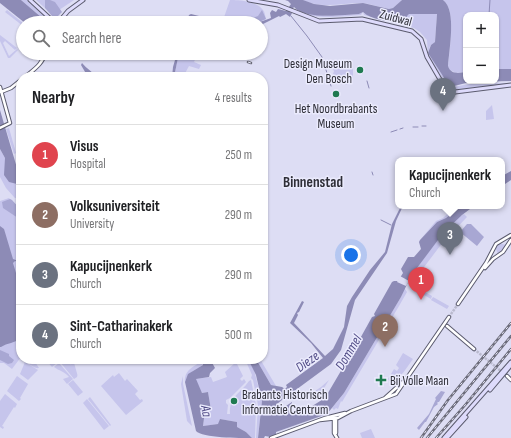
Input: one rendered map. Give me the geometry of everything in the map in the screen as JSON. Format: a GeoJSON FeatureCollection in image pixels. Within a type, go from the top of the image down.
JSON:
{"type":"FeatureCollection","features":[{"type":"Feature","properties":{"kind":"main road"},"geometry":{"type":"LineString","coordinates":[[30,0],[49,16]]}},
{"type":"Feature","properties":{"kind":"main road"},"geometry":{"type":"LineString","coordinates":[[63,16],[83,0]]}},
{"type":"Feature","properties":{"kind":"main road","name":"Zuidwal"},"geometry":{"type":"LineString","coordinates":[[249,0],[272,4],[319,21],[362,19],[406,29],[419,36],[427,57],[445,88],[449,91],[455,92],[511,85]]}},
{"type":"Feature","properties":{"kind":"main road"},"geometry":{"type":"LineString","coordinates":[[447,438],[511,362]]}},
{"type":"Feature","properties":{"kind":"main road"},"geometry":{"type":"LineString","coordinates":[[500,376],[511,365]]}},
{"type":"Feature","properties":{"kind":"main road"},"geometry":{"type":"LineString","coordinates":[[444,438],[462,420]]}},
{"type":"Feature","properties":{"kind":"street"},"geometry":{"type":"LineString","coordinates":[[31,72],[42,60]]}},
{"type":"Feature","properties":{"kind":"street"},"geometry":{"type":"LineString","coordinates":[[1,92],[16,84]]}},
{"type":"Feature","properties":{"kind":"street"},"geometry":{"type":"LineString","coordinates":[[0,87],[10,123],[0,128]]}},
{"type":"Feature","properties":{"kind":"street"},"geometry":{"type":"LineString","coordinates":[[458,304],[480,273],[496,244],[511,235]]}},
{"type":"Feature","properties":{"kind":"street"},"geometry":{"type":"LineString","coordinates":[[480,273],[493,259],[503,252],[510,241],[507,238]]}},
{"type":"Feature","properties":{"kind":"street"},"geometry":{"type":"LineString","coordinates":[[490,256],[493,259]]}},
{"type":"Feature","properties":{"kind":"street"},"geometry":{"type":"LineString","coordinates":[[335,419],[351,411],[396,394],[449,317]]}},
{"type":"Feature","properties":{"kind":"street"},"geometry":{"type":"LineString","coordinates":[[447,326],[474,350]]}},
{"type":"Feature","properties":{"kind":"street"},"geometry":{"type":"LineString","coordinates":[[506,376],[511,380]]}},
{"type":"Feature","properties":{"kind":"street"},"geometry":{"type":"LineString","coordinates":[[271,438],[320,420],[335,419],[351,411]]}},
{"type":"Feature","properties":{"kind":"street"},"geometry":{"type":"LineString","coordinates":[[335,419],[336,436]]}},
{"type":"Feature","properties":{"kind":"shaded area"},"geometry":{"type":"Polygon","coordinates":[[[0,0],[21,0],[40,16],[16,16],[0,3],[0,0]]]}},
{"type":"Feature","properties":{"kind":"shaded area"},"geometry":{"type":"Polygon","coordinates":[[[21,0],[27,0],[44,16],[40,16],[21,0]]]}},
{"type":"Feature","properties":{"kind":"shaded area"},"geometry":{"type":"Polygon","coordinates":[[[36,0],[74,0],[56,12],[45,8],[36,0]]]}},
{"type":"Feature","properties":{"kind":"shaded area"},"geometry":{"type":"Polygon","coordinates":[[[45,0],[55,2],[62,12],[58,16],[52,16],[45,8],[45,0]]]}},
{"type":"Feature","properties":{"kind":"shaded area"},"geometry":{"type":"Polygon","coordinates":[[[230,0],[238,0],[257,5],[264,11],[265,16],[224,16],[230,0]]]}},
{"type":"Feature","properties":{"kind":"shaded area"},"geometry":{"type":"Polygon","coordinates":[[[285,0],[303,0],[314,4],[330,6],[363,3],[389,9],[393,8],[402,0],[443,0],[450,12],[451,21],[451,41],[448,66],[453,72],[463,73],[463,84],[450,87],[428,53],[431,45],[435,42],[437,14],[409,14],[404,22],[400,23],[371,17],[363,12],[359,14],[325,16],[307,14],[294,7],[290,12],[292,13],[290,17],[286,14],[268,22],[268,19],[271,18],[270,13],[272,10],[276,12],[278,9],[286,11],[291,4],[285,0]]]}},
{"type":"Feature","properties":{"kind":"shaded area"},"geometry":{"type":"Polygon","coordinates":[[[302,0],[402,0],[393,8],[389,9],[362,3],[324,5],[302,0]]]}},
{"type":"Feature","properties":{"kind":"shaded area"},"geometry":{"type":"Polygon","coordinates":[[[443,0],[511,0],[511,69],[499,69],[499,12],[463,12],[463,72],[456,73],[450,70],[448,67],[451,41],[451,22],[447,5],[443,0]]]}},
{"type":"Feature","properties":{"kind":"shaded area"},"geometry":{"type":"Polygon","coordinates":[[[7,10],[16,17],[16,21],[5,12],[7,10]]]}},
{"type":"Feature","properties":{"kind":"shaded area"},"geometry":{"type":"Polygon","coordinates":[[[262,10],[265,16],[258,16],[262,10]]]}},
{"type":"Feature","properties":{"kind":"shaded area"},"geometry":{"type":"Polygon","coordinates":[[[362,12],[361,15],[331,17],[303,13],[326,16],[359,14],[362,12]]]}},
{"type":"Feature","properties":{"kind":"shaded area"},"geometry":{"type":"Polygon","coordinates":[[[363,13],[392,22],[402,23],[409,14],[437,14],[435,42],[430,46],[428,53],[449,85],[441,76],[428,55],[427,40],[420,32],[414,28],[364,15],[363,13]]]}},
{"type":"Feature","properties":{"kind":"shaded area"},"geometry":{"type":"Polygon","coordinates":[[[191,14],[199,16],[189,16],[191,14]]]}},
{"type":"Feature","properties":{"kind":"shaded area"},"geometry":{"type":"Polygon","coordinates":[[[0,35],[16,47],[15,50],[5,41],[3,43],[9,56],[16,50],[16,52],[10,58],[8,58],[0,41],[0,35]]]}},
{"type":"Feature","properties":{"kind":"shaded area"},"geometry":{"type":"Polygon","coordinates":[[[175,60],[178,60],[175,72],[172,72],[175,60]]]}},
{"type":"Feature","properties":{"kind":"shaded area"},"geometry":{"type":"Polygon","coordinates":[[[178,60],[195,60],[194,62],[201,65],[199,69],[189,66],[186,72],[175,72],[178,60]]]}},
{"type":"Feature","properties":{"kind":"shaded area"},"geometry":{"type":"Polygon","coordinates":[[[82,63],[92,72],[85,72],[81,65],[82,63]]]}},
{"type":"Feature","properties":{"kind":"shaded area"},"geometry":{"type":"Polygon","coordinates":[[[346,64],[353,64],[353,83],[346,85],[345,83],[337,84],[333,73],[333,68],[346,64]]]}},
{"type":"Feature","properties":{"kind":"shaded area"},"geometry":{"type":"Polygon","coordinates":[[[499,69],[511,69],[511,81],[499,81],[499,69]]]}},
{"type":"Feature","properties":{"kind":"shaded area"},"geometry":{"type":"Polygon","coordinates":[[[470,84],[507,84],[452,90],[453,87],[470,84]]]}},
{"type":"Feature","properties":{"kind":"shaded area"},"geometry":{"type":"Polygon","coordinates":[[[492,105],[494,119],[486,120],[486,111],[492,105]]]}},
{"type":"Feature","properties":{"kind":"shaded area"},"geometry":{"type":"Polygon","coordinates":[[[0,110],[16,165],[16,184],[9,182],[4,175],[5,158],[0,149],[0,110]]]}},
{"type":"Feature","properties":{"kind":"shaded area"},"geometry":{"type":"Polygon","coordinates":[[[9,128],[16,153],[14,154],[6,129],[9,128]]]}},
{"type":"Feature","properties":{"kind":"shaded area"},"geometry":{"type":"Polygon","coordinates":[[[0,149],[16,178],[16,198],[6,188],[0,177],[0,149]]]}},
{"type":"Feature","properties":{"kind":"shaded area"},"geometry":{"type":"Polygon","coordinates":[[[511,171],[511,180],[505,184],[505,174],[511,171]]]}},
{"type":"Feature","properties":{"kind":"shaded area"},"geometry":{"type":"Polygon","coordinates":[[[9,198],[16,206],[16,364],[12,369],[4,363],[0,363],[0,201],[9,198]]]}},
{"type":"Feature","properties":{"kind":"shaded area"},"geometry":{"type":"Polygon","coordinates":[[[10,199],[12,200],[16,204],[16,217],[3,208],[2,202],[10,199]]]}},
{"type":"Feature","properties":{"kind":"shaded area"},"geometry":{"type":"Polygon","coordinates":[[[400,209],[402,209],[396,221],[387,253],[355,300],[341,350],[331,364],[293,392],[289,390],[287,391],[287,396],[277,404],[279,406],[286,406],[292,402],[288,409],[291,413],[309,408],[325,398],[357,346],[372,317],[375,316],[374,314],[392,282],[398,281],[403,273],[401,269],[408,257],[414,257],[421,249],[419,242],[420,240],[437,222],[446,218],[458,209],[470,209],[444,232],[411,276],[401,297],[344,393],[327,414],[276,432],[276,438],[265,436],[264,438],[258,438],[262,401],[256,375],[250,364],[259,364],[271,385],[285,389],[287,387],[286,385],[323,358],[311,343],[290,323],[302,301],[304,302],[297,313],[298,315],[294,323],[325,356],[333,349],[344,327],[347,306],[370,270],[385,252],[392,224],[400,209]]]}},
{"type":"Feature","properties":{"kind":"shaded area"},"geometry":{"type":"Polygon","coordinates":[[[453,209],[459,209],[437,222],[420,240],[436,221],[443,218],[453,209]]]}},
{"type":"Feature","properties":{"kind":"shaded area"},"geometry":{"type":"Polygon","coordinates":[[[464,214],[467,217],[443,242],[415,279],[408,281],[442,235],[457,219],[464,214]]]}},
{"type":"Feature","properties":{"kind":"shaded area"},"geometry":{"type":"Polygon","coordinates":[[[467,224],[471,224],[484,237],[477,246],[460,232],[467,224]]]}},
{"type":"Feature","properties":{"kind":"shaded area"},"geometry":{"type":"Polygon","coordinates":[[[0,226],[4,229],[13,259],[16,260],[13,263],[16,273],[16,341],[0,347],[0,226]]]}},
{"type":"Feature","properties":{"kind":"shaded area"},"geometry":{"type":"Polygon","coordinates":[[[499,243],[506,245],[498,254],[495,247],[499,243]]]}},
{"type":"Feature","properties":{"kind":"shaded area"},"geometry":{"type":"Polygon","coordinates":[[[405,286],[407,292],[399,306],[342,402],[341,401],[338,409],[336,408],[334,410],[332,408],[344,393],[401,297],[405,286]]]}},
{"type":"Feature","properties":{"kind":"shaded area"},"geometry":{"type":"Polygon","coordinates":[[[418,288],[432,296],[431,299],[417,291],[416,290],[418,288]]]}},
{"type":"Feature","properties":{"kind":"shaded area"},"geometry":{"type":"Polygon","coordinates":[[[433,297],[449,306],[447,309],[431,300],[433,297]]]}},
{"type":"Feature","properties":{"kind":"shaded area"},"geometry":{"type":"Polygon","coordinates":[[[0,350],[9,354],[9,356],[14,360],[12,363],[8,364],[0,360],[0,350]]]}},
{"type":"Feature","properties":{"kind":"shaded area"},"geometry":{"type":"Polygon","coordinates":[[[403,353],[413,359],[403,373],[391,383],[388,379],[394,369],[397,371],[399,368],[396,365],[403,353]]]}},
{"type":"Feature","properties":{"kind":"shaded area"},"geometry":{"type":"Polygon","coordinates":[[[24,364],[28,364],[38,370],[28,380],[20,374],[24,364]]]}},
{"type":"Feature","properties":{"kind":"shaded area"},"geometry":{"type":"Polygon","coordinates":[[[29,364],[36,364],[39,368],[36,368],[29,364]]]}},
{"type":"Feature","properties":{"kind":"shaded area"},"geometry":{"type":"Polygon","coordinates":[[[60,364],[73,379],[67,384],[63,379],[69,377],[54,367],[60,364]]]}},
{"type":"Feature","properties":{"kind":"shaded area"},"geometry":{"type":"Polygon","coordinates":[[[62,364],[70,364],[72,366],[71,364],[74,364],[78,377],[77,375],[74,379],[62,364]]]}},
{"type":"Feature","properties":{"kind":"shaded area"},"geometry":{"type":"Polygon","coordinates":[[[198,364],[203,364],[189,374],[185,382],[186,374],[198,364]]]}},
{"type":"Feature","properties":{"kind":"shaded area"},"geometry":{"type":"Polygon","coordinates":[[[213,364],[215,368],[210,373],[209,377],[196,379],[202,393],[208,392],[211,410],[205,411],[203,426],[218,424],[220,419],[237,422],[237,427],[246,432],[252,438],[213,436],[196,431],[185,382],[188,374],[203,365],[213,364]]]}},
{"type":"Feature","properties":{"kind":"shaded area"},"geometry":{"type":"Polygon","coordinates":[[[234,364],[237,364],[243,376],[240,379],[242,381],[244,379],[246,382],[226,400],[228,405],[227,414],[230,414],[233,399],[251,380],[256,405],[255,438],[252,438],[246,432],[236,427],[237,422],[220,419],[219,424],[203,426],[205,411],[211,410],[208,392],[202,393],[195,379],[211,377],[213,382],[227,377],[225,372],[234,364]]]}},
{"type":"Feature","properties":{"kind":"shaded area"},"geometry":{"type":"Polygon","coordinates":[[[247,364],[251,364],[254,370],[262,401],[258,438],[256,438],[258,405],[253,380],[251,378],[252,375],[247,364]]]}},
{"type":"Feature","properties":{"kind":"shaded area"},"geometry":{"type":"Polygon","coordinates":[[[259,364],[263,364],[276,386],[271,385],[259,364]]]}},
{"type":"Feature","properties":{"kind":"shaded area"},"geometry":{"type":"Polygon","coordinates":[[[119,373],[125,381],[127,379],[138,391],[135,394],[140,400],[142,399],[143,401],[126,415],[101,386],[113,375],[114,377],[119,373]]]}},
{"type":"Feature","properties":{"kind":"shaded area"},"geometry":{"type":"Polygon","coordinates":[[[17,376],[28,384],[19,401],[7,391],[17,376]]]}},
{"type":"Feature","properties":{"kind":"shaded area"},"geometry":{"type":"Polygon","coordinates":[[[183,376],[183,384],[192,426],[187,421],[181,384],[183,376]]]}},
{"type":"Feature","properties":{"kind":"shaded area"},"geometry":{"type":"Polygon","coordinates":[[[73,380],[83,392],[78,396],[68,384],[73,380]]]}},
{"type":"Feature","properties":{"kind":"shaded area"},"geometry":{"type":"Polygon","coordinates":[[[329,380],[319,396],[303,399],[321,387],[329,380]]]}},
{"type":"Feature","properties":{"kind":"shaded area"},"geometry":{"type":"Polygon","coordinates":[[[441,391],[445,392],[437,403],[438,404],[434,407],[426,422],[419,430],[417,428],[429,414],[436,399],[435,398],[441,391]]]}},
{"type":"Feature","properties":{"kind":"shaded area"},"geometry":{"type":"Polygon","coordinates":[[[5,394],[17,404],[2,426],[4,427],[3,429],[0,427],[0,401],[5,394]]]}},
{"type":"Feature","properties":{"kind":"shaded area"},"geometry":{"type":"Polygon","coordinates":[[[90,397],[111,425],[110,426],[88,399],[90,397]]]}},
{"type":"Feature","properties":{"kind":"shaded area"},"geometry":{"type":"Polygon","coordinates":[[[87,399],[109,426],[104,430],[83,403],[87,399]]]}},
{"type":"Feature","properties":{"kind":"shaded area"},"geometry":{"type":"Polygon","coordinates":[[[371,429],[375,438],[362,438],[360,433],[371,429]]]}},
{"type":"Feature","properties":{"kind":"pier"},"geometry":{"type":"Polygon","coordinates":[[[400,276],[409,281],[406,286],[397,282],[400,276]]]}},
{"type":"Feature","properties":{"kind":"waterway"},"geometry":{"type":"LineString","coordinates":[[489,12],[490,0]]}},
{"type":"Feature","properties":{"kind":"waterway"},"geometry":{"type":"LineString","coordinates":[[291,16],[322,57],[331,86]]}},
{"type":"Feature","properties":{"kind":"waterway"},"geometry":{"type":"LineString","coordinates":[[367,81],[369,88]]}},
{"type":"Feature","properties":{"kind":"waterway"},"geometry":{"type":"LineString","coordinates":[[413,127],[418,127]]}},
{"type":"Feature","properties":{"kind":"waterway"},"geometry":{"type":"LineString","coordinates":[[391,132],[397,130]]}},
{"type":"Feature","properties":{"kind":"waterway"},"geometry":{"type":"LineString","coordinates":[[381,220],[391,225]]}},
{"type":"Feature","properties":{"kind":"tunnel"},"geometry":{"type":"LineString","coordinates":[[449,317],[458,304]]}},
{"type":"Feature","properties":{"kind":"tunnel"},"geometry":{"type":"LineString","coordinates":[[474,349],[507,376]]}},
{"type":"Feature","properties":{"kind":"railway"},"geometry":{"type":"LineString","coordinates":[[421,438],[448,400],[511,323]]}},
{"type":"Feature","properties":{"kind":"railway"},"geometry":{"type":"LineString","coordinates":[[427,438],[511,336]]}},
{"type":"Feature","properties":{"kind":"railway"},"geometry":{"type":"LineString","coordinates":[[436,438],[511,349]]}},
{"type":"Feature","properties":{"kind":"place","name":"Design Museum Den Bosch"},"geometry":{"type":"Point","coordinates":[360,70]}},
{"type":"Feature","properties":{"kind":"place","name":"Het Noordbrabants Museum"},"geometry":{"type":"Point","coordinates":[336,94]}},
{"type":"Feature","properties":{"kind":"place","name":"Sint-Catharinakerk"},"geometry":{"type":"Point","coordinates":[443,111]}},
{"type":"Feature","properties":{"kind":"place","name":"Kapucijnenkerk"},"geometry":{"type":"Point","coordinates":[450,255]}},
{"type":"Feature","properties":{"kind":"place","name":"Visus"},"geometry":{"type":"Point","coordinates":[421,300]}},
{"type":"Feature","properties":{"kind":"place","name":"Volksuniversiteit"},"geometry":{"type":"Point","coordinates":[385,347]}},
{"type":"Feature","properties":{"kind":"place","name":"Bij Volle Maan"},"geometry":{"type":"Point","coordinates":[381,380]}},
{"type":"Feature","properties":{"kind":"place","name":"Brabants Historisch Informatie Centrum"},"geometry":{"type":"Point","coordinates":[234,401]}},
{"type":"Feature","properties":{"kind":"district","name":"Binnenstad"},"geometry":{"type":"Point","coordinates":[313,182]}},
{"type":"Feature","properties":{"kind":"water label","name":"Dommel"},"geometry":{"type":"Point","coordinates":[348,352]}},
{"type":"Feature","properties":{"kind":"water label","name":"Dieze"},"geometry":{"type":"Point","coordinates":[307,361]}},
{"type":"Feature","properties":{"kind":"water label","name":"Aa"},"geometry":{"type":"Point","coordinates":[207,411]}}]}
